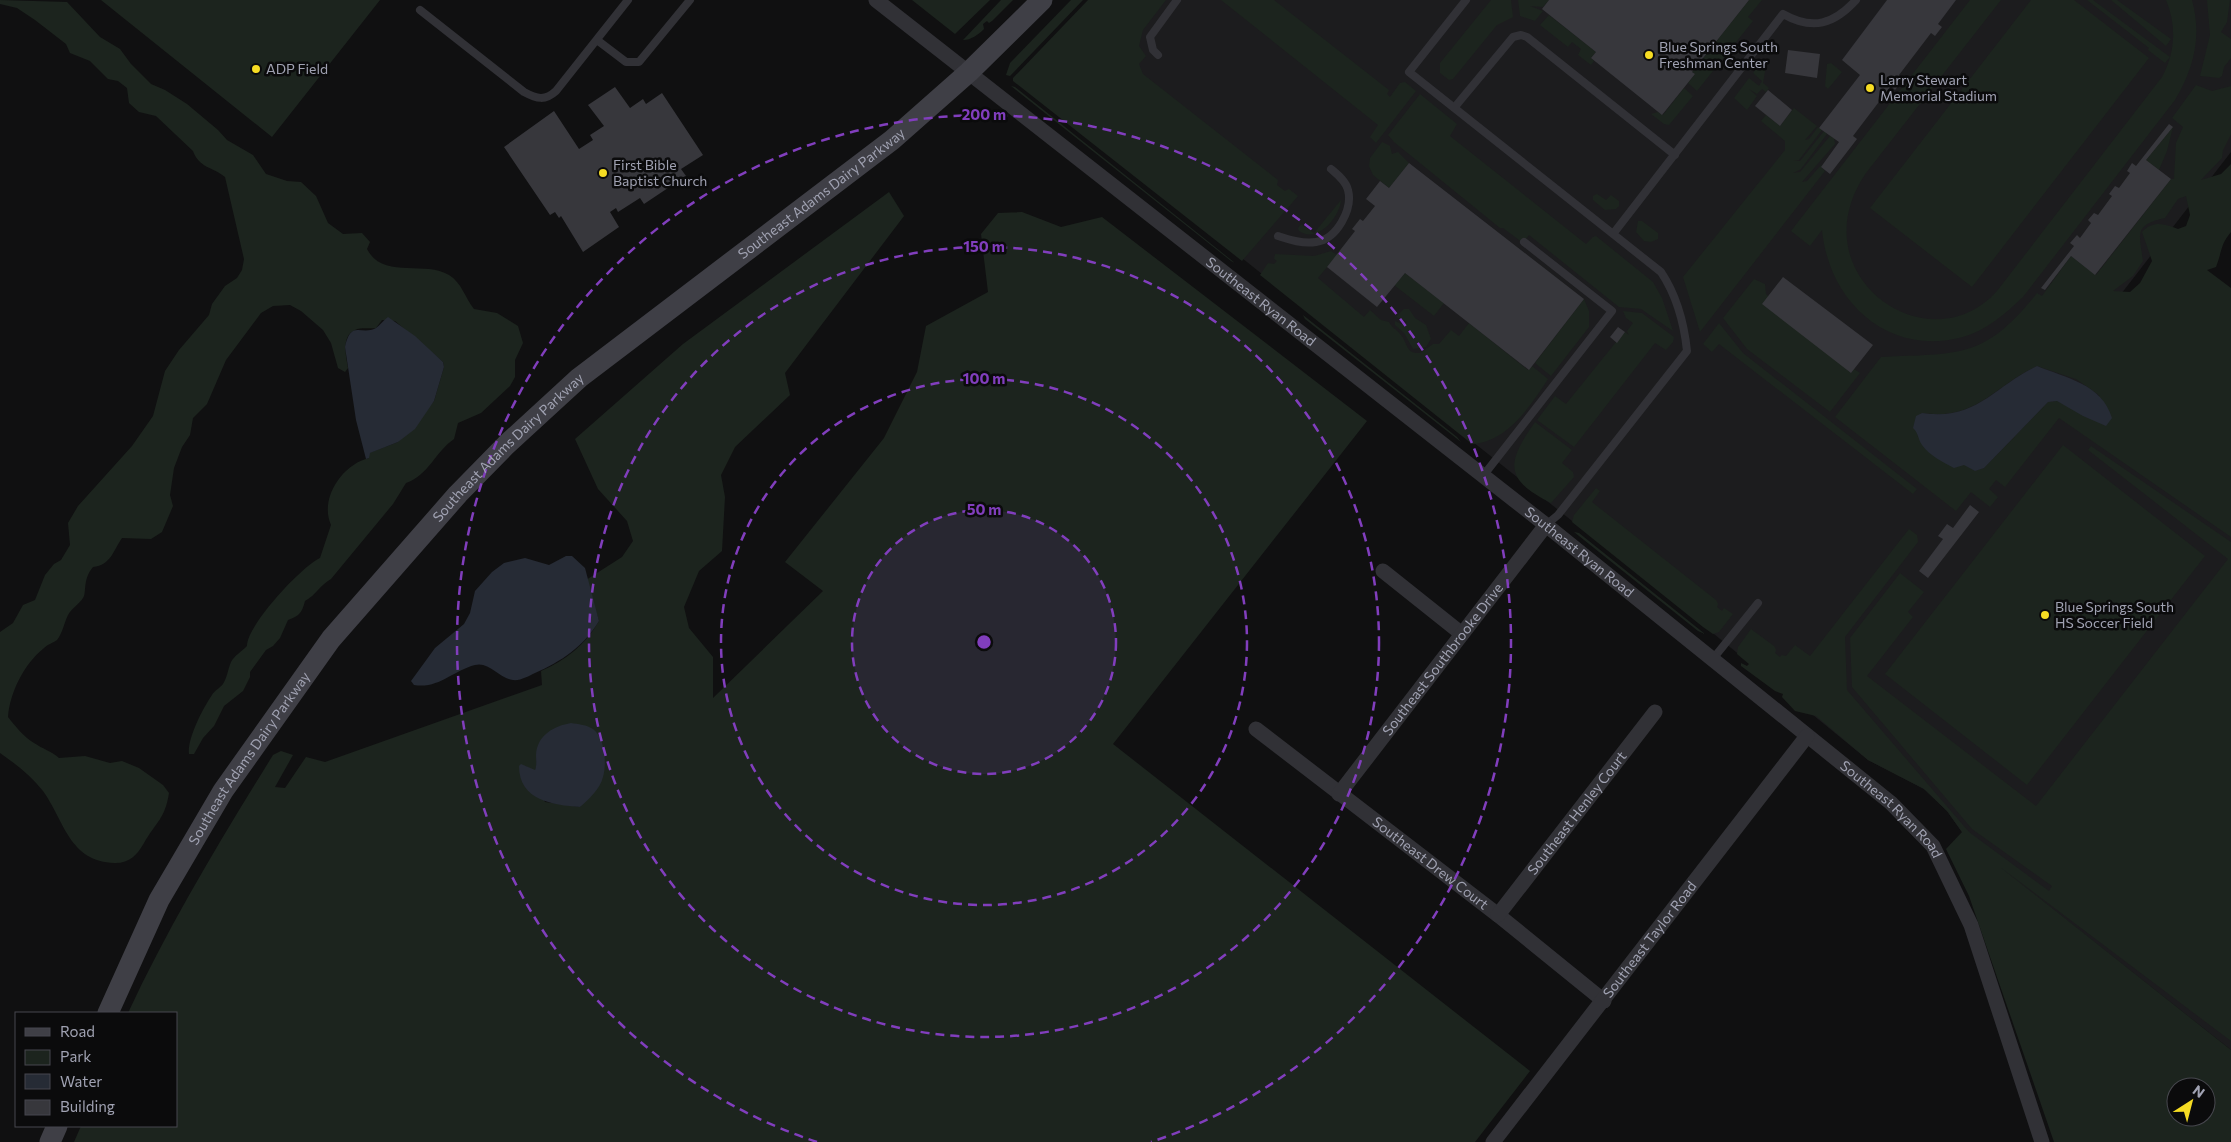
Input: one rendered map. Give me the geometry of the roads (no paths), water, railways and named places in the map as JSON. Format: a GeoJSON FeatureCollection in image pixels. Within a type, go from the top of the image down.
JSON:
{"type":"FeatureCollection","features":[{"type":"Feature","properties":{"kind":"main road","name":"Southeast Adams Dairy Parkway"},"geometry":{"type":"LineString","coordinates":[[108,1012],[159,900],[223,791],[331,639],[458,494],[506,445],[580,378],[892,140],[969,72],[1042,0]]}},
{"type":"Feature","properties":{"kind":"main road"},"geometry":{"type":"LineString","coordinates":[[50,1142],[57,1127]]}},
{"type":"Feature","properties":{"kind":"street","name":"Southeast Ryan Road"},"geometry":{"type":"LineString","coordinates":[[876,0],[1483,476],[1891,802],[1933,846],[1971,925],[2042,1142]]}},
{"type":"Feature","properties":{"kind":"street","name":"Southeast Southbrooke Drive"},"geometry":{"type":"LineString","coordinates":[[1339,794],[1546,526]]}},
{"type":"Feature","properties":{"kind":"street"},"geometry":{"type":"LineString","coordinates":[[1383,570],[1462,634]]}},
{"type":"Feature","properties":{"kind":"street","name":"Southeast Henley Court"},"geometry":{"type":"LineString","coordinates":[[1498,915],[1655,712]]}},
{"type":"Feature","properties":{"kind":"street","name":"Southeast Drew Court"},"geometry":{"type":"LineString","coordinates":[[1256,729],[1498,915],[1604,1001]]}},
{"type":"Feature","properties":{"kind":"street","name":"Southeast Taylor Road"},"geometry":{"type":"LineString","coordinates":[[1493,1142],[1604,1001],[1807,736]]}},
{"type":"Feature","properties":{"kind":"lane"},"geometry":{"type":"LineString","coordinates":[[420,10],[534,97],[550,96],[628,0]]}},
{"type":"Feature","properties":{"kind":"lane"},"geometry":{"type":"LineString","coordinates":[[597,40],[626,62],[639,62],[690,0]]}},
{"type":"Feature","properties":{"kind":"lane"},"geometry":{"type":"LineString","coordinates":[[1158,55],[1153,50],[1150,37],[1177,0]]}},
{"type":"Feature","properties":{"kind":"lane"},"geometry":{"type":"LineString","coordinates":[[1466,0],[1409,72],[1661,272],[1668,284],[1685,326],[1688,351],[1558,515],[1546,526]]}},
{"type":"Feature","properties":{"kind":"lane"},"geometry":{"type":"LineString","coordinates":[[1612,234],[1784,14],[1796,22],[1824,23],[1839,17],[1856,0]]}},
{"type":"Feature","properties":{"kind":"lane"},"geometry":{"type":"LineString","coordinates":[[1454,108],[1513,36],[1520,34],[1527,37],[1675,155]]}},
{"type":"Feature","properties":{"kind":"lane"},"geometry":{"type":"LineString","coordinates":[[1278,236],[1298,242],[1313,243],[1326,238],[1334,232],[1346,216],[1349,201],[1348,188],[1331,169]]}},
{"type":"Feature","properties":{"kind":"lane"},"geometry":{"type":"LineString","coordinates":[[1483,476],[1612,311],[1524,242]]}},
{"type":"Feature","properties":{"kind":"lane"},"geometry":{"type":"LineString","coordinates":[[1712,660],[1758,603]]}},
{"type":"Feature","properties":{"kind":"water"},"geometry":{"type":"Polygon","coordinates":[[[388,317],[415,336],[443,362],[444,367],[434,401],[415,429],[398,442],[370,453],[369,458],[366,459],[356,420],[345,347],[350,333],[357,330],[376,328],[388,317]]]}},
{"type":"Feature","properties":{"kind":"water"},"geometry":{"type":"Polygon","coordinates":[[[2037,366],[2071,379],[2092,390],[2107,406],[2112,418],[2106,426],[2083,416],[2057,401],[2048,402],[1984,468],[1975,471],[1964,465],[1954,468],[1933,456],[1922,445],[1913,428],[1916,416],[1922,413],[1941,414],[1957,412],[1971,407],[2037,366]]]}},
{"type":"Feature","properties":{"kind":"water"},"geometry":{"type":"Polygon","coordinates":[[[566,556],[572,556],[585,568],[599,621],[579,646],[554,663],[519,680],[508,679],[480,664],[438,682],[423,686],[414,685],[411,681],[435,648],[464,624],[470,613],[475,591],[492,572],[504,563],[525,558],[549,565],[566,556]]]}},
{"type":"Feature","properties":{"kind":"water"},"geometry":{"type":"Polygon","coordinates":[[[571,723],[588,727],[597,733],[605,758],[603,777],[597,790],[580,807],[559,805],[539,799],[531,793],[520,777],[519,766],[521,764],[535,770],[537,748],[543,737],[558,726],[571,723]]]}},
{"type":"Feature","properties":{"kind":"place","name":"Blue Springs South Freshman Center"},"geometry":{"type":"Point","coordinates":[1649,55]}},
{"type":"Feature","properties":{"kind":"place","name":"ADP Field"},"geometry":{"type":"Point","coordinates":[256,69]}},
{"type":"Feature","properties":{"kind":"place","name":"Larry Stewart Memorial Stadium"},"geometry":{"type":"Point","coordinates":[1870,88]}},
{"type":"Feature","properties":{"kind":"place","name":"First Bible Baptist Church"},"geometry":{"type":"Point","coordinates":[603,173]}},
{"type":"Feature","properties":{"kind":"place","name":"Blue Springs South HS Soccer Field"},"geometry":{"type":"Point","coordinates":[2045,615]}}]}
